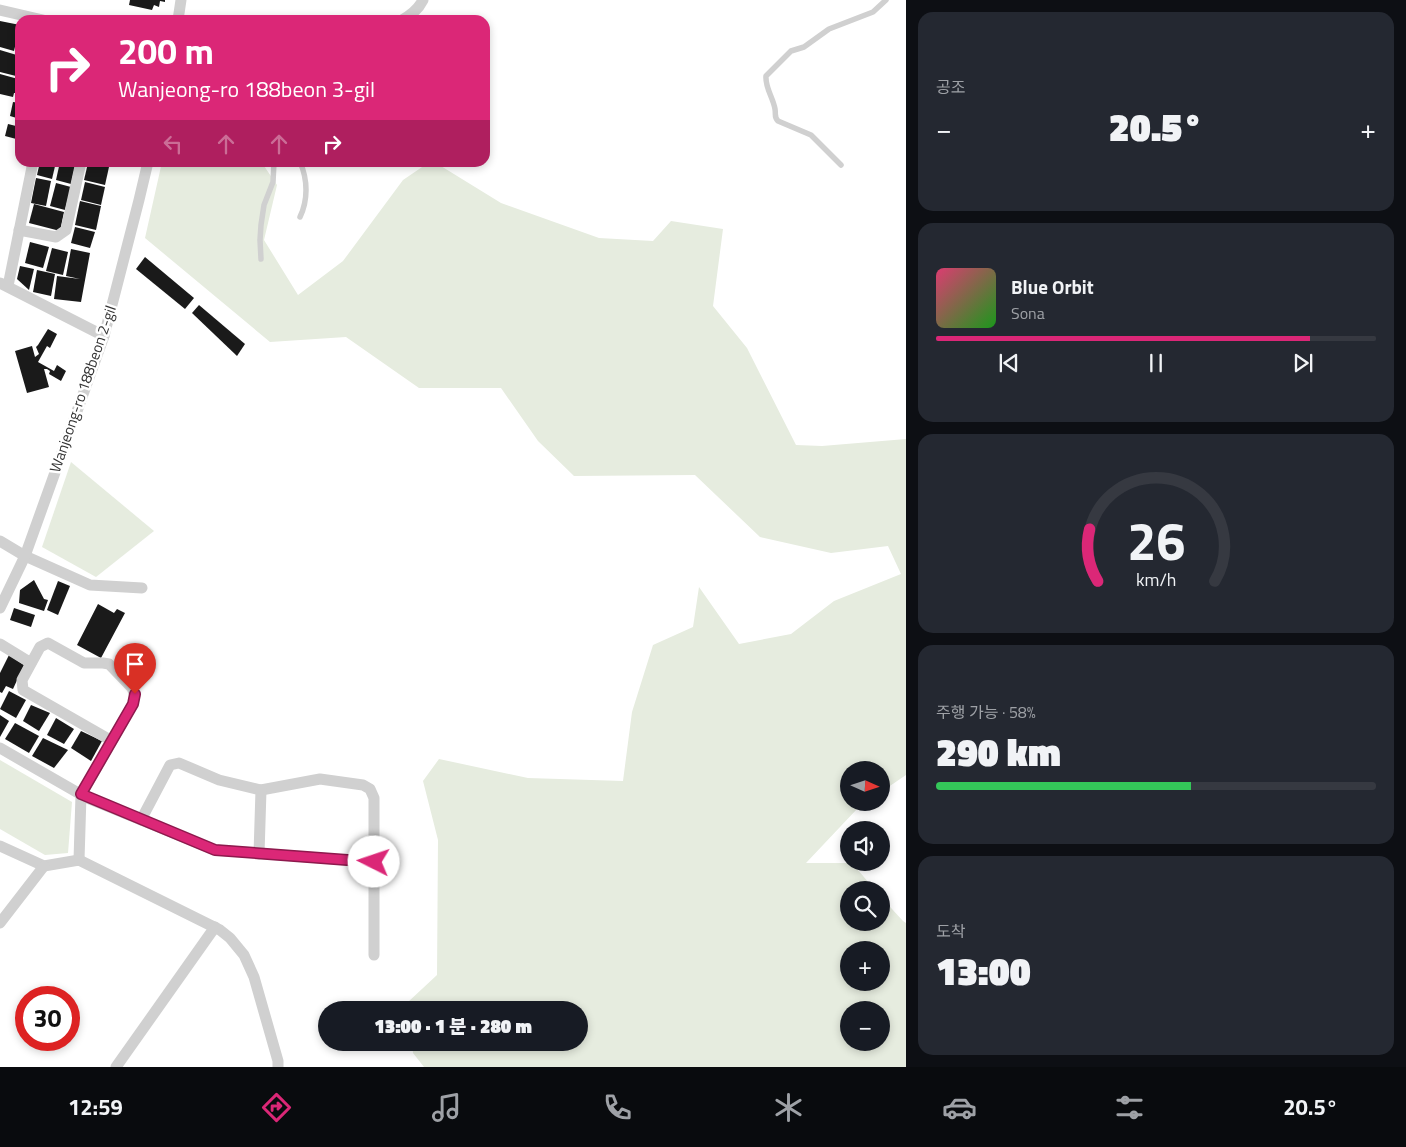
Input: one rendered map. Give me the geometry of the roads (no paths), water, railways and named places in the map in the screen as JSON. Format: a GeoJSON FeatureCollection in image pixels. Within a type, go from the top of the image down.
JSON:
{"type":"FeatureCollection","features":[{"type":"Feature","properties":{"kind":"street"},"geometry":{"type":"LineString","coordinates":[[179,15],[181,0]]}},
{"type":"Feature","properties":{"kind":"street"},"geometry":{"type":"LineString","coordinates":[[410,15],[420,6],[423,0]]}},
{"type":"Feature","properties":{"kind":"street"},"geometry":{"type":"LineString","coordinates":[[0,10],[22,15]]}},
{"type":"Feature","properties":{"kind":"street"},"geometry":{"type":"LineString","coordinates":[[32,167],[19,230],[4,284],[104,336]]}},
{"type":"Feature","properties":{"kind":"street"},"geometry":{"type":"LineString","coordinates":[[19,230],[56,237],[66,230],[79,167]]}},
{"type":"Feature","properties":{"kind":"street","name":"Wanjeong-ro 188beon 2-gil"},"geometry":{"type":"LineString","coordinates":[[0,608],[25,556],[104,336],[147,167]]}},
{"type":"Feature","properties":{"kind":"street"},"geometry":{"type":"LineString","coordinates":[[0,541],[25,556],[90,585],[142,588]]}},
{"type":"Feature","properties":{"kind":"street"},"geometry":{"type":"LineString","coordinates":[[79,860],[81,794],[112,741],[133,704],[135,694],[132,688],[109,664],[84,663],[48,643],[40,647],[22,680],[23,690],[112,741]]}},
{"type":"Feature","properties":{"kind":"street"},"geometry":{"type":"LineString","coordinates":[[0,644],[31,663]]}},
{"type":"Feature","properties":{"kind":"street"},"geometry":{"type":"LineString","coordinates":[[0,748],[81,794],[215,850],[374,862]]}},
{"type":"Feature","properties":{"kind":"street"},"geometry":{"type":"LineString","coordinates":[[142,820],[170,765],[179,763],[219,780],[261,790],[320,779],[363,786],[370,789],[374,798],[374,955]]}},
{"type":"Feature","properties":{"kind":"street"},"geometry":{"type":"LineString","coordinates":[[258,854],[261,790]]}},
{"type":"Feature","properties":{"kind":"street"},"geometry":{"type":"LineString","coordinates":[[0,846],[44,866],[79,860],[215,927],[230,938],[244,955],[254,977],[278,1060],[278,1067]]}},
{"type":"Feature","properties":{"kind":"street"},"geometry":{"type":"LineString","coordinates":[[0,923],[44,866]]}},
{"type":"Feature","properties":{"kind":"street"},"geometry":{"type":"LineString","coordinates":[[116,1067],[215,927]]}},
{"type":"Feature","properties":{"kind":"lane"},"geometry":{"type":"LineString","coordinates":[[842,165],[811,135],[775,118],[775,108],[771,94],[765,84],[766,76],[791,51],[804,47],[829,29],[873,12],[886,0]]}},
{"type":"Feature","properties":{"kind":"lane"},"geometry":{"type":"LineString","coordinates":[[261,259],[261,225],[264,205],[274,182],[274,167]]}},
{"type":"Feature","properties":{"kind":"lane"},"geometry":{"type":"LineString","coordinates":[[300,217],[305,207],[306,193],[302,167]]}}]}
